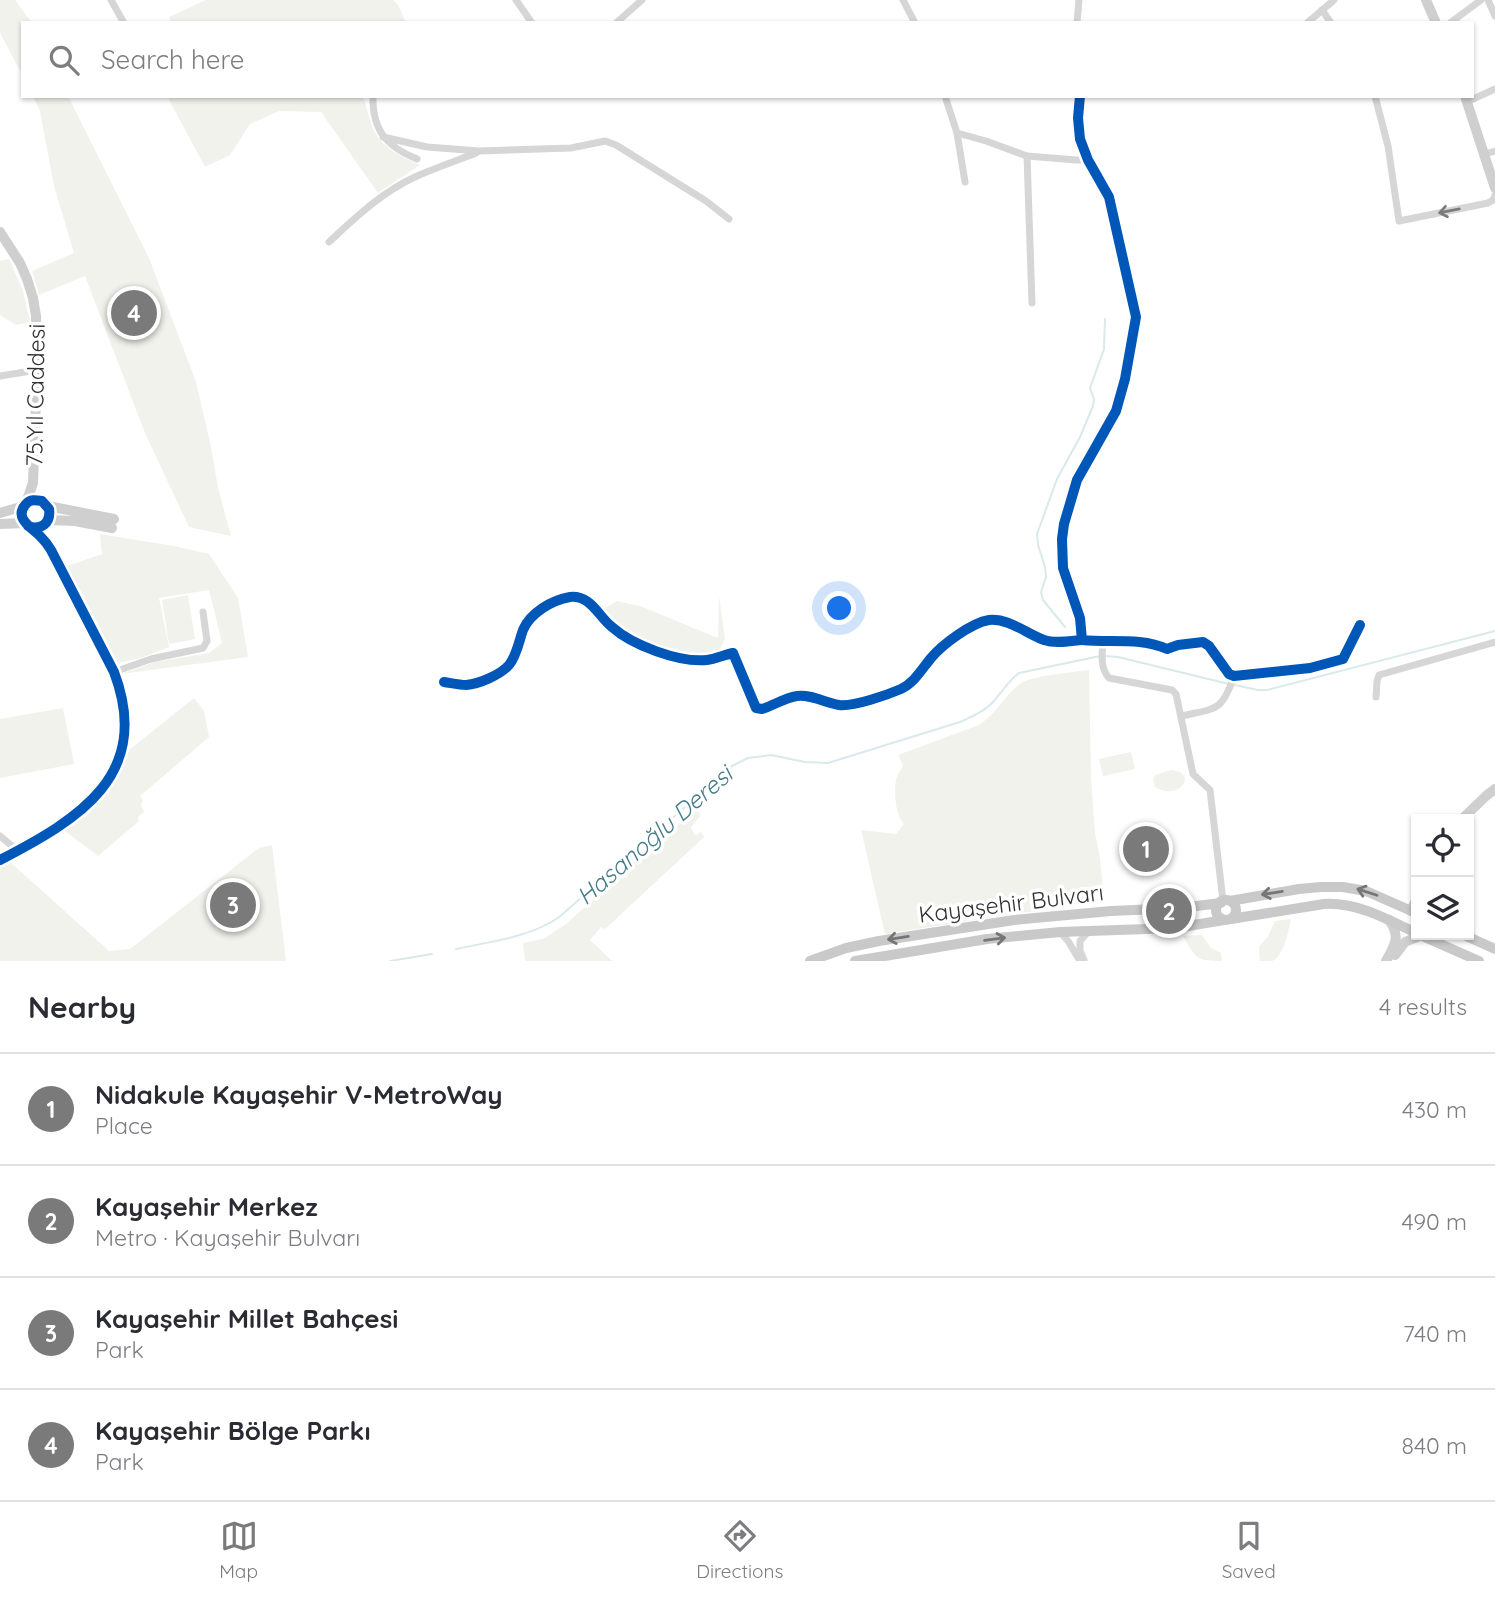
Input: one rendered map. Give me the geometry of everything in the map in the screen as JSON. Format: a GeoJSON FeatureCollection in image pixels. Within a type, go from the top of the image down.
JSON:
{"type":"FeatureCollection","features":[{"type":"Feature","properties":{"kind":"main road","name":"Kayaşehir Bulvarı"},"geometry":{"type":"LineString","coordinates":[[810,961],[846,948],[879,941],[1014,920],[1180,908],[1314,887],[1343,887],[1366,891],[1411,907]]}},
{"type":"Feature","properties":{"kind":"main road"},"geometry":{"type":"LineString","coordinates":[[1312,906],[1307,903],[1305,897],[1307,891],[1314,887]]}},
{"type":"Feature","properties":{"kind":"main road"},"geometry":{"type":"LineString","coordinates":[[1225,902],[1236,909],[1235,915],[1227,920],[1219,917],[1217,911],[1225,902]]}},
{"type":"Feature","properties":{"kind":"main road","name":"Kayaşehir Bulvarı"},"geometry":{"type":"LineString","coordinates":[[855,961],[987,939],[1060,932],[1176,928],[1336,903],[1377,914],[1411,930]]}},
{"type":"Feature","properties":{"kind":"main road","name":"Kayaşehir Bulvarı"},"geometry":{"type":"LineString","coordinates":[[1432,940],[1479,961]]}},
{"type":"Feature","properties":{"kind":"main road"},"geometry":{"type":"LineString","coordinates":[[1474,940],[1495,949]]}},
{"type":"Feature","properties":{"kind":"street"},"geometry":{"type":"LineString","coordinates":[[111,0],[123,21]]}},
{"type":"Feature","properties":{"kind":"street"},"geometry":{"type":"LineString","coordinates":[[516,0],[531,21]]}},
{"type":"Feature","properties":{"kind":"street"},"geometry":{"type":"LineString","coordinates":[[618,21],[642,0]]}},
{"type":"Feature","properties":{"kind":"street"},"geometry":{"type":"LineString","coordinates":[[903,0],[914,21]]}},
{"type":"Feature","properties":{"kind":"street"},"geometry":{"type":"LineString","coordinates":[[1077,21],[1079,0]]}},
{"type":"Feature","properties":{"kind":"street"},"geometry":{"type":"LineString","coordinates":[[1309,21],[1334,0]]}},
{"type":"Feature","properties":{"kind":"street"},"geometry":{"type":"LineString","coordinates":[[1426,0],[1435,21]]}},
{"type":"Feature","properties":{"kind":"street"},"geometry":{"type":"LineString","coordinates":[[1453,21],[1481,0]]}},
{"type":"Feature","properties":{"kind":"street"},"geometry":{"type":"LineString","coordinates":[[1488,0],[1495,16]]}},
{"type":"Feature","properties":{"kind":"street"},"geometry":{"type":"LineString","coordinates":[[1322,10],[1330,21]]}},
{"type":"Feature","properties":{"kind":"street"},"geometry":{"type":"LineString","coordinates":[[1474,96],[1495,89]]}},
{"type":"Feature","properties":{"kind":"street"},"geometry":{"type":"LineString","coordinates":[[373,98],[375,119],[383,137],[396,149],[417,159]]}},
{"type":"Feature","properties":{"kind":"street"},"geometry":{"type":"LineString","coordinates":[[946,98],[957,133],[965,182]]}},
{"type":"Feature","properties":{"kind":"street"},"geometry":{"type":"LineString","coordinates":[[1080,98],[1080,139],[1088,160],[1109,197],[1136,317],[1125,379],[1116,411],[1077,480],[1064,524],[1063,568],[1080,618],[1082,640]]}},
{"type":"Feature","properties":{"kind":"street"},"geometry":{"type":"LineString","coordinates":[[1376,98],[1388,146],[1399,220],[1488,203],[1495,195]]}},
{"type":"Feature","properties":{"kind":"street"},"geometry":{"type":"LineString","coordinates":[[1469,98],[1495,164]]}},
{"type":"Feature","properties":{"kind":"street"},"geometry":{"type":"LineString","coordinates":[[957,133],[1027,156],[1088,160]]}},
{"type":"Feature","properties":{"kind":"street"},"geometry":{"type":"LineString","coordinates":[[383,137],[427,147],[479,151],[571,148],[605,141],[616,145],[706,201],[729,219]]}},
{"type":"Feature","properties":{"kind":"street"},"geometry":{"type":"LineString","coordinates":[[329,242],[390,191],[416,176],[479,151]]}},
{"type":"Feature","properties":{"kind":"street"},"geometry":{"type":"LineString","coordinates":[[1490,152],[1495,188]]}},
{"type":"Feature","properties":{"kind":"street"},"geometry":{"type":"LineString","coordinates":[[1027,156],[1032,303]]}},
{"type":"Feature","properties":{"kind":"street","name":"75.Yıl Caddesi"},"geometry":{"type":"LineString","coordinates":[[0,232],[27,278],[37,329],[33,483],[25,505]]}},
{"type":"Feature","properties":{"kind":"street"},"geometry":{"type":"LineString","coordinates":[[0,376],[37,370]]}},
{"type":"Feature","properties":{"kind":"street"},"geometry":{"type":"LineString","coordinates":[[33,483],[50,513],[47,522],[56,559]]}},
{"type":"Feature","properties":{"kind":"street"},"geometry":{"type":"LineString","coordinates":[[0,513],[10,512],[38,500],[47,505],[113,523],[47,522],[37,528],[26,524],[0,524]]}},
{"type":"Feature","properties":{"kind":"street"},"geometry":{"type":"LineString","coordinates":[[0,860],[66,823],[84,809],[114,769],[125,727],[120,687],[114,672],[46,542],[26,524],[22,513],[25,505]]}},
{"type":"Feature","properties":{"kind":"street"},"geometry":{"type":"LineString","coordinates":[[444,682],[465,685],[499,673],[509,664],[527,622],[553,603],[577,597],[587,601],[612,627],[641,645],[657,651],[697,660],[733,653],[756,708],[762,709],[797,696],[821,699],[838,705],[853,705],[903,688],[940,648],[987,621],[996,620],[1011,624],[1046,641],[1082,640],[1102,646],[1131,641],[1152,643],[1167,649],[1203,642],[1209,646],[1232,682],[1226,699],[1220,705],[1214,709],[1182,716]]}},
{"type":"Feature","properties":{"kind":"street"},"geometry":{"type":"LineString","coordinates":[[114,672],[150,659],[204,648],[207,641],[203,612]]}},
{"type":"Feature","properties":{"kind":"street"},"geometry":{"type":"LineString","coordinates":[[1232,682],[1310,668],[1343,659],[1360,625]]}},
{"type":"Feature","properties":{"kind":"street"},"geometry":{"type":"LineString","coordinates":[[1376,696],[1380,675],[1495,642]]}},
{"type":"Feature","properties":{"kind":"street"},"geometry":{"type":"LineString","coordinates":[[1102,646],[1102,665],[1109,678],[1172,690],[1177,694],[1193,774],[1210,790],[1225,902]]}},
{"type":"Feature","properties":{"kind":"street"},"geometry":{"type":"LineString","coordinates":[[1467,814],[1495,789]]}},
{"type":"Feature","properties":{"kind":"street"},"geometry":{"type":"LineString","coordinates":[[0,836],[18,851]]}},
{"type":"Feature","properties":{"kind":"street"},"geometry":{"type":"LineString","coordinates":[[1387,961],[1396,938],[1396,932],[1389,920]]}},
{"type":"Feature","properties":{"kind":"street"},"geometry":{"type":"LineString","coordinates":[[1082,961],[1080,941],[1090,931]]}},
{"type":"Feature","properties":{"kind":"street"},"geometry":{"type":"LineString","coordinates":[[1060,932],[1082,961]]}},
{"type":"Feature","properties":{"kind":"street"},"geometry":{"type":"LineString","coordinates":[[1392,961],[1400,947],[1411,939]]}},
{"type":"Feature","properties":{"kind":"shaded area"},"geometry":{"type":"Polygon","coordinates":[[[0,0],[15,0],[31,21],[21,21],[21,72],[0,33],[0,0]]]}},
{"type":"Feature","properties":{"kind":"shaded area"},"geometry":{"type":"Polygon","coordinates":[[[206,0],[393,0],[405,21],[170,21],[169,17],[206,0]]]}},
{"type":"Feature","properties":{"kind":"shaded area"},"geometry":{"type":"Polygon","coordinates":[[[34,98],[69,98],[149,258],[196,382],[231,536],[189,527],[145,433],[85,276],[39,295],[32,271],[74,253],[54,186],[40,111],[34,98]]]}},
{"type":"Feature","properties":{"kind":"shaded area"},"geometry":{"type":"Polygon","coordinates":[[[168,98],[363,98],[379,139],[395,152],[420,165],[378,193],[321,112],[279,111],[250,124],[230,155],[205,167],[168,98]]]}},
{"type":"Feature","properties":{"kind":"shaded area"},"geometry":{"type":"Polygon","coordinates":[[[9,259],[23,291],[30,322],[16,325],[0,315],[0,261],[9,259]]]}},
{"type":"Feature","properties":{"kind":"shaded area"},"geometry":{"type":"Polygon","coordinates":[[[100,534],[209,554],[238,598],[248,657],[121,674],[155,662],[209,653],[222,643],[209,590],[159,598],[169,647],[141,658],[118,663],[67,566],[102,554],[100,534]]]}},
{"type":"Feature","properties":{"kind":"shaded area"},"geometry":{"type":"Polygon","coordinates":[[[188,595],[195,639],[169,644],[162,600],[188,595]]]}},
{"type":"Feature","properties":{"kind":"shaded area"},"geometry":{"type":"Polygon","coordinates":[[[719,596],[725,639],[719,651],[705,655],[672,652],[637,639],[609,619],[600,608],[617,601],[640,606],[718,638],[719,596]]]}},
{"type":"Feature","properties":{"kind":"shaded area"},"geometry":{"type":"Polygon","coordinates":[[[1089,670],[1091,778],[1104,900],[885,934],[861,830],[896,834],[904,824],[895,797],[896,780],[903,765],[898,755],[979,725],[1023,682],[1089,670]]]}},
{"type":"Feature","properties":{"kind":"shaded area"},"geometry":{"type":"Polygon","coordinates":[[[194,698],[204,711],[209,737],[140,796],[144,812],[138,817],[139,821],[98,856],[65,831],[87,815],[109,792],[128,751],[194,698]]]}},
{"type":"Feature","properties":{"kind":"shaded area"},"geometry":{"type":"Polygon","coordinates":[[[63,708],[74,764],[0,778],[0,719],[63,708]]]}},
{"type":"Feature","properties":{"kind":"shaded area"},"geometry":{"type":"Polygon","coordinates":[[[1131,752],[1135,769],[1103,776],[1099,759],[1131,752]]]}},
{"type":"Feature","properties":{"kind":"shaded area"},"geometry":{"type":"Polygon","coordinates":[[[1171,770],[1184,776],[1182,785],[1171,791],[1155,787],[1155,775],[1171,770]]]}},
{"type":"Feature","properties":{"kind":"shaded area"},"geometry":{"type":"Polygon","coordinates":[[[696,809],[700,816],[691,827],[694,834],[701,832],[704,837],[605,929],[601,927],[590,940],[612,961],[525,961],[523,943],[543,939],[566,924],[696,809]]]}},
{"type":"Feature","properties":{"kind":"shaded area"},"geometry":{"type":"Polygon","coordinates":[[[272,845],[286,961],[0,961],[0,867],[10,862],[109,951],[130,949],[259,848],[272,845]]]}},
{"type":"Feature","properties":{"kind":"shaded area"},"geometry":{"type":"Polygon","coordinates":[[[1291,919],[1280,954],[1272,961],[1260,961],[1259,947],[1275,921],[1291,919]]]}},
{"type":"Feature","properties":{"kind":"shaded area"},"geometry":{"type":"Polygon","coordinates":[[[1202,935],[1211,948],[1221,953],[1222,961],[1198,957],[1183,936],[1202,935]]]}},
{"type":"Feature","properties":{"kind":"waterway"},"geometry":{"type":"LineString","coordinates":[[1065,627],[1043,600],[1041,592],[1046,577],[1037,534],[1057,479],[1093,406],[1094,399],[1090,388],[1104,349],[1105,319]]}},
{"type":"Feature","properties":{"kind":"waterway","name":"Hasanoğlu Deresi"},"geometry":{"type":"LineString","coordinates":[[1235,685],[1267,690],[1495,631]]}},
{"type":"Feature","properties":{"kind":"waterway","name":"Hasanoğlu Deresi"},"geometry":{"type":"LineString","coordinates":[[456,949],[522,934],[558,918],[732,766],[748,758],[771,755],[805,762],[828,763],[960,722],[984,710],[1019,673],[1100,656]]}},
{"type":"Feature","properties":{"kind":"waterway","name":"Hasanoğlu Deresi"},"geometry":{"type":"LineString","coordinates":[[1105,656],[1229,684]]}},
{"type":"Feature","properties":{"kind":"waterway","name":"Hasanoğlu Deresi"},"geometry":{"type":"LineString","coordinates":[[390,961],[432,954]]}},
{"type":"Feature","properties":{"kind":"cycle path"},"geometry":{"type":"LineString","coordinates":[[1080,98],[1080,139],[1088,160],[1109,197],[1136,317],[1125,379],[1116,411],[1077,480],[1064,524],[1063,568],[1080,618],[1082,640],[1146,643],[1167,649],[1203,642],[1209,646],[1229,674],[1234,676],[1310,668],[1343,659],[1360,625]]}},
{"type":"Feature","properties":{"kind":"cycle path"},"geometry":{"type":"LineString","coordinates":[[0,860],[57,828],[81,810],[101,789],[116,766],[124,739],[124,708],[114,672],[51,550],[43,539],[37,533],[33,530],[29,526],[23,518],[23,509],[28,502],[42,501],[49,509],[47,522],[41,527],[33,527],[28,526]]}},
{"type":"Feature","properties":{"kind":"cycle path"},"geometry":{"type":"LineString","coordinates":[[444,682],[471,684],[500,672],[512,661],[523,630],[531,618],[549,604],[570,597],[577,597],[589,603],[607,622],[631,640],[670,656],[696,660],[733,653],[756,708],[762,709],[797,696],[808,696],[834,704],[853,704],[901,689],[950,641],[974,625],[989,620],[1011,624],[1049,641],[1082,640]]}},
{"type":"Feature","properties":{"kind":"place","name":"Kayaşehir Bölge Parkı"},"geometry":{"type":"Point","coordinates":[134,313]}},
{"type":"Feature","properties":{"kind":"place","name":"Nidakule Kayaşehir V-MetroWay"},"geometry":{"type":"Point","coordinates":[1146,849]}},
{"type":"Feature","properties":{"kind":"place","name":"Kayaşehir Millet Bahçesi"},"geometry":{"type":"Point","coordinates":[233,905]}},
{"type":"Feature","properties":{"kind":"place","name":"Kayaşehir Merkez"},"geometry":{"type":"Point","coordinates":[1169,911]}}]}
